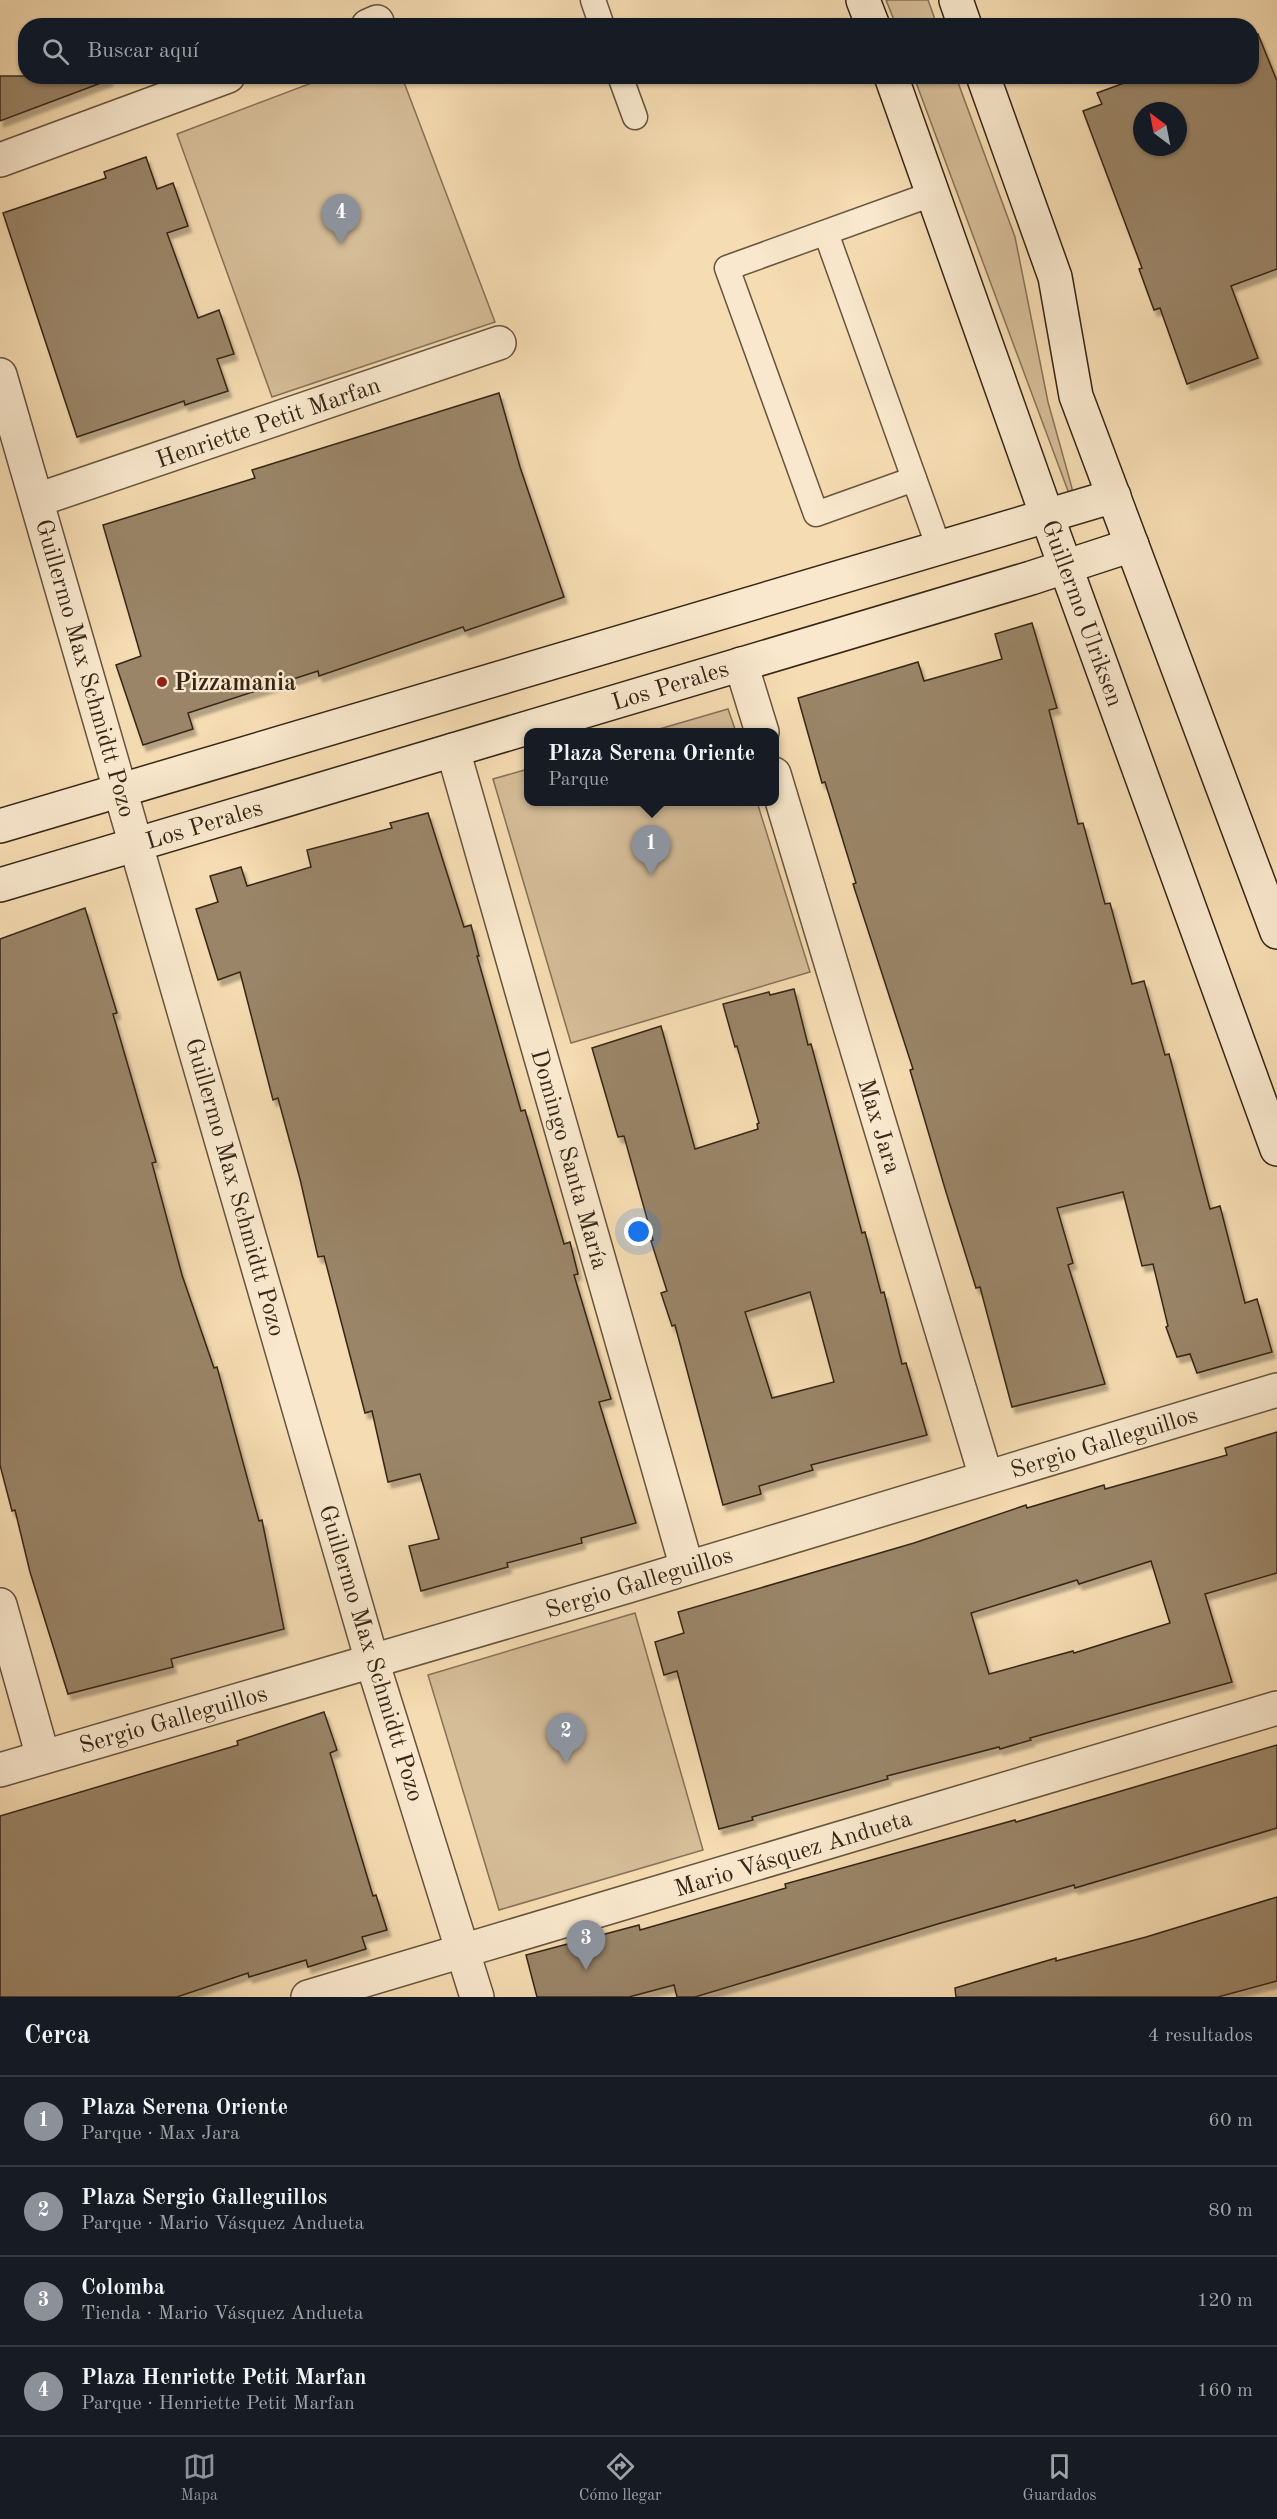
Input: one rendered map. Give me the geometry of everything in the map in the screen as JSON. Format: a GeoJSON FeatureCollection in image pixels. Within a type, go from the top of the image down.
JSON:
{"type":"FeatureCollection","features":[{"type":"Feature","properties":{"kind":"street"},"geometry":{"type":"LineString","coordinates":[[863,0],[870,18]]}},
{"type":"Feature","properties":{"kind":"street"},"geometry":{"type":"LineString","coordinates":[[956,0],[962,18]]}},
{"type":"Feature","properties":{"kind":"street"},"geometry":{"type":"LineString","coordinates":[[0,160],[206,84]]}},
{"type":"Feature","properties":{"kind":"street","name":"Guillermo Ulriksen"},"geometry":{"type":"LineString","coordinates":[[894,84],[1047,516],[1277,1149]]}},
{"type":"Feature","properties":{"kind":"street"},"geometry":{"type":"LineString","coordinates":[[986,84],[1055,277],[1077,396],[1277,932]]}},
{"type":"Feature","properties":{"kind":"street","name":"Henriette Petit Marfan"},"geometry":{"type":"LineString","coordinates":[[37,500],[499,343]]}},
{"type":"Feature","properties":{"kind":"street","name":"Guillermo Max Schmidtt Pozo"},"geometry":{"type":"LineString","coordinates":[[0,375],[138,844],[372,1662],[477,1997]]}},
{"type":"Feature","properties":{"kind":"street"},"geometry":{"type":"LineString","coordinates":[[0,826],[1114,496]]}},
{"type":"Feature","properties":{"kind":"street","name":"Los Perales"},"geometry":{"type":"LineString","coordinates":[[527,728],[1067,567],[1132,545]]}},
{"type":"Feature","properties":{"kind":"street"},"geometry":{"type":"LineString","coordinates":[[741,664],[761,728]]}},
{"type":"Feature","properties":{"kind":"street","name":"Los Perales"},"geometry":{"type":"LineString","coordinates":[[0,885],[524,729]]}},
{"type":"Feature","properties":{"kind":"street","name":"Domingo Santa María"},"geometry":{"type":"LineString","coordinates":[[453,750],[687,1568]]}},
{"type":"Feature","properties":{"kind":"street","name":"Max Jara"},"geometry":{"type":"LineString","coordinates":[[779,791],[986,1477]]}},
{"type":"Feature","properties":{"kind":"street","name":"Sergio Galleguillos"},"geometry":{"type":"LineString","coordinates":[[0,1770],[372,1662],[1277,1390]]}},
{"type":"Feature","properties":{"kind":"street"},"geometry":{"type":"LineString","coordinates":[[0,1605],[43,1757]]}},
{"type":"Feature","properties":{"kind":"street","name":"Mario Vásquez Andueta"},"geometry":{"type":"LineString","coordinates":[[308,1997],[1277,1708]]}},
{"type":"Feature","properties":{"kind":"lane"},"geometry":{"type":"LineString","coordinates":[[593,0],[599,18]]}},
{"type":"Feature","properties":{"kind":"lane"},"geometry":{"type":"LineString","coordinates":[[623,84],[635,117]]}},
{"type":"Feature","properties":{"kind":"lane"},"geometry":{"type":"LineString","coordinates":[[914,479],[816,514],[727,268],[932,194]]}},
{"type":"Feature","properties":{"kind":"lane"},"geometry":{"type":"LineString","coordinates":[[826,233],[939,548]]}},
{"type":"Feature","properties":{"kind":"shaded area"},"geometry":{"type":"Polygon","coordinates":[[[886,0],[928,0],[934,18],[893,18],[886,0]]]}},
{"type":"Feature","properties":{"kind":"shaded area"},"geometry":{"type":"Polygon","coordinates":[[[309,84],[405,84],[495,322],[272,397],[177,134],[309,84]]]}},
{"type":"Feature","properties":{"kind":"shaded area"},"geometry":{"type":"Polygon","coordinates":[[[917,84],[959,84],[1015,237],[1048,402],[1072,488],[1071,499],[917,84]]]}},
{"type":"Feature","properties":{"kind":"shaded area"},"geometry":{"type":"Polygon","coordinates":[[[728,709],[735,728],[663,728],[728,709]]]}},
{"type":"Feature","properties":{"kind":"shaded area"},"geometry":{"type":"Polygon","coordinates":[[[524,770],[524,806],[758,806],[810,972],[571,1043],[493,779],[524,770]]]}},
{"type":"Feature","properties":{"kind":"shaded area"},"geometry":{"type":"Polygon","coordinates":[[[635,1613],[703,1850],[499,1910],[428,1675],[635,1613]]]}},
{"type":"Feature","properties":{"kind":"building"},"geometry":{"type":"Polygon","coordinates":[[[1259,36],[1277,81],[1277,269],[1231,286],[1258,358],[1187,384],[1160,308],[1154,310],[1139,269],[1142,268],[1083,111],[1102,104],[1097,93],[1121,84],[1259,84],[1259,36]]]}},
{"type":"Feature","properties":{"kind":"building"},"geometry":{"type":"Polygon","coordinates":[[[0,76],[18,76],[18,84],[98,84],[0,121],[0,76]]]}},
{"type":"Feature","properties":{"kind":"building"},"geometry":{"type":"Polygon","coordinates":[[[146,157],[157,189],[173,183],[188,226],[167,233],[198,318],[219,310],[234,354],[217,359],[228,391],[185,405],[184,401],[77,437],[3,213],[106,178],[104,172],[146,157]]]}},
{"type":"Feature","properties":{"kind":"building"},"geometry":{"type":"Polygon","coordinates":[[[499,393],[520,467],[564,597],[465,631],[463,627],[319,676],[318,671],[188,713],[193,729],[143,745],[116,665],[141,656],[103,525],[255,478],[252,470],[499,393]]]}},
{"type":"Feature","properties":{"kind":"building"},"geometry":{"type":"Polygon","coordinates":[[[1032,623],[1057,708],[1049,710],[1078,824],[1083,823],[1105,904],[1110,903],[1132,984],[1144,981],[1165,1055],[1169,1054],[1210,1209],[1220,1206],[1245,1303],[1257,1299],[1272,1352],[1197,1373],[1190,1354],[1177,1357],[1166,1327],[1168,1326],[1153,1264],[1142,1266],[1123,1192],[1057,1208],[1073,1263],[1068,1265],[1105,1384],[1012,1407],[980,1287],[976,1288],[946,1192],[910,1070],[913,1069],[853,884],[856,883],[825,782],[822,783],[798,698],[918,662],[924,681],[1002,659],[995,634],[1032,623]]]}},
{"type":"Feature","properties":{"kind":"building"},"geometry":{"type":"Polygon","coordinates":[[[428,813],[464,927],[471,925],[479,956],[477,956],[521,1111],[525,1110],[564,1244],[570,1242],[578,1274],[574,1275],[611,1399],[599,1402],[636,1523],[581,1538],[582,1543],[507,1563],[508,1567],[421,1591],[409,1546],[439,1539],[420,1474],[388,1482],[372,1411],[365,1413],[324,1256],[318,1257],[278,1098],[273,1100],[240,972],[218,980],[196,909],[218,902],[210,876],[241,867],[247,886],[311,867],[307,850],[392,828],[390,823],[428,813]]]}},
{"type":"Feature","properties":{"kind":"building"},"geometry":{"type":"Polygon","coordinates":[[[85,908],[117,1013],[113,1014],[156,1162],[152,1163],[182,1275],[214,1368],[217,1367],[259,1521],[262,1520],[284,1629],[171,1659],[173,1667],[68,1694],[0,1465],[0,939],[85,908]]]}},
{"type":"Feature","properties":{"kind":"building"},"geometry":{"type":"Polygon","coordinates":[[[794,989],[862,1233],[865,1232],[881,1293],[884,1292],[902,1364],[906,1363],[927,1435],[811,1465],[813,1470],[759,1486],[761,1494],[723,1505],[675,1325],[672,1326],[661,1293],[667,1291],[651,1241],[653,1240],[624,1136],[618,1137],[592,1048],[661,1026],[695,1149],[758,1129],[757,1124],[759,1123],[723,1004],[769,992],[770,995],[794,989]],[[810,1292],[745,1312],[772,1398],[834,1382],[810,1292]]]}},
{"type":"Feature","properties":{"kind":"building"},"geometry":{"type":"Polygon","coordinates":[[[1277,1432],[1277,1573],[1205,1594],[1232,1682],[1030,1738],[1031,1740],[1000,1749],[999,1747],[887,1776],[888,1779],[752,1817],[753,1820],[719,1829],[677,1671],[664,1675],[655,1642],[684,1633],[678,1612],[914,1543],[1026,1505],[1027,1508],[1104,1485],[1105,1489],[1227,1455],[1225,1448],[1277,1432]],[[1151,1561],[1079,1584],[1077,1580],[971,1613],[989,1674],[1073,1651],[1074,1653],[1170,1623],[1151,1561]]]}},
{"type":"Feature","properties":{"kind":"building"},"geometry":{"type":"Polygon","coordinates":[[[324,1712],[337,1750],[330,1753],[373,1896],[376,1895],[387,1930],[362,1937],[366,1949],[308,1967],[306,1960],[249,1977],[248,1973],[177,1997],[0,1997],[0,1816],[238,1745],[237,1741],[324,1712]]]}},
{"type":"Feature","properties":{"kind":"building"},"geometry":{"type":"Polygon","coordinates":[[[1277,1745],[1277,1828],[1075,1888],[1074,1885],[941,1923],[695,1997],[677,1997],[674,1985],[629,1997],[537,1997],[526,1955],[639,1925],[640,1930],[786,1888],[785,1884],[1015,1820],[1016,1822],[1277,1745]]]}},
{"type":"Feature","properties":{"kind":"building"},"geometry":{"type":"Polygon","coordinates":[[[1277,1897],[1277,1981],[1218,1997],[956,1997],[955,1988],[1056,1958],[1056,1961],[1146,1937],[1277,1897]]]}},
{"type":"Feature","properties":{"kind":"place","name":"Plaza Henriette Petit Marfan"},"geometry":{"type":"Point","coordinates":[341,244]}},
{"type":"Feature","properties":{"kind":"place","name":"Pizzamania"},"geometry":{"type":"Point","coordinates":[162,682]}},
{"type":"Feature","properties":{"kind":"place","name":"Plaza Serena Oriente"},"geometry":{"type":"Point","coordinates":[651,875]}},
{"type":"Feature","properties":{"kind":"place","name":"Plaza Sergio Galleguillos"},"geometry":{"type":"Point","coordinates":[566,1763]}},
{"type":"Feature","properties":{"kind":"place","name":"Colomba"},"geometry":{"type":"Point","coordinates":[586,1970]}}]}
